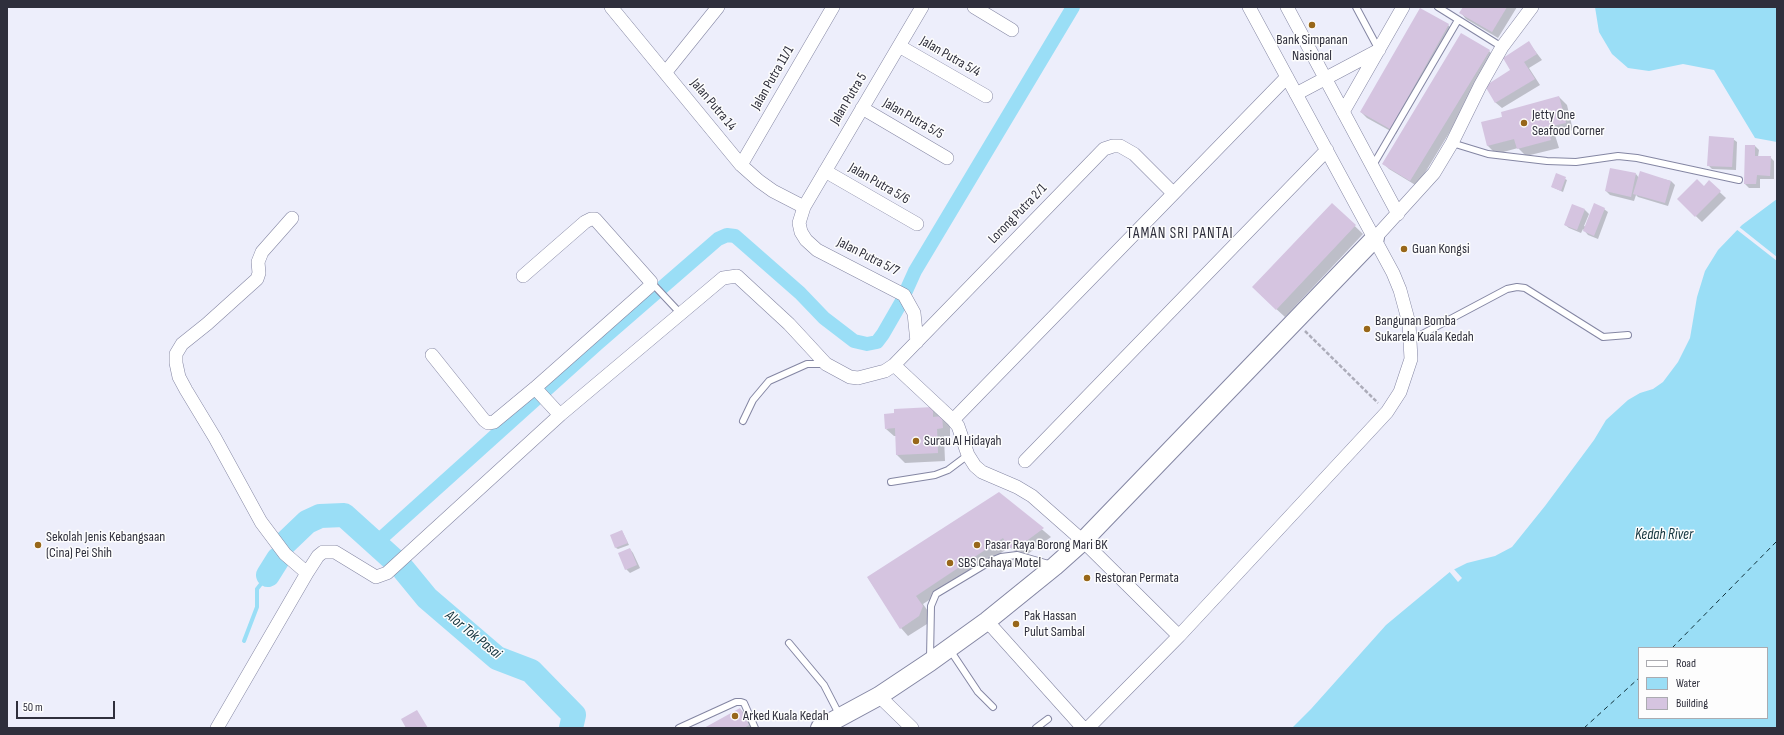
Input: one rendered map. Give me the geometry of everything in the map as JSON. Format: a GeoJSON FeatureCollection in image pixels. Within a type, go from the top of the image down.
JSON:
{"type":"FeatureCollection","features":[{"type":"Feature","properties":{"kind":"main road"},"geometry":{"type":"LineString","coordinates":[[820,728],[879,696],[949,649],[987,621],[1055,566],[1083,541],[1294,320],[1375,238]]}},
{"type":"Feature","properties":{"kind":"street"},"geometry":{"type":"LineString","coordinates":[[665,73],[718,7]]}},
{"type":"Feature","properties":{"kind":"street","name":"Jalan Putra 11/1"},"geometry":{"type":"LineString","coordinates":[[741,165],[833,7]]}},
{"type":"Feature","properties":{"kind":"street","name":"Jalan Putra 5"},"geometry":{"type":"LineString","coordinates":[[804,207],[922,7]]}},
{"type":"Feature","properties":{"kind":"street"},"geometry":{"type":"LineString","coordinates":[[974,7],[1012,30]]}},
{"type":"Feature","properties":{"kind":"street"},"geometry":{"type":"LineString","coordinates":[[1088,728],[1179,636],[1387,412],[1400,392],[1407,376],[1411,359],[1409,323],[1400,290],[1393,273],[1249,7]]}},
{"type":"Feature","properties":{"kind":"street"},"geometry":{"type":"LineString","coordinates":[[1287,7],[1398,214]]}},
{"type":"Feature","properties":{"kind":"street"},"geometry":{"type":"LineString","coordinates":[[1343,112],[1403,7]]}},
{"type":"Feature","properties":{"kind":"street"},"geometry":{"type":"LineString","coordinates":[[1375,238],[1434,173],[1452,143],[1480,86],[1502,47],[1532,7]]}},
{"type":"Feature","properties":{"kind":"street","name":"Jalan Putra 14"},"geometry":{"type":"LineString","coordinates":[[613,8],[741,165],[759,182],[804,207]]}},
{"type":"Feature","properties":{"kind":"street","name":"Jalan Putra 5/4"},"geometry":{"type":"LineString","coordinates":[[899,46],[986,96]]}},
{"type":"Feature","properties":{"kind":"street"},"geometry":{"type":"LineString","coordinates":[[1296,94],[1379,50]]}},
{"type":"Feature","properties":{"kind":"street"},"geometry":{"type":"LineString","coordinates":[[953,420],[1287,77]]}},
{"type":"Feature","properties":{"kind":"street","name":"Jalan Putra 5/5"},"geometry":{"type":"LineString","coordinates":[[862,108],[947,158]]}},
{"type":"Feature","properties":{"kind":"street","name":"Lorong Putra 2/1"},"geometry":{"type":"LineString","coordinates":[[894,365],[1104,149],[1113,146],[1120,146],[1134,154],[1173,193]]}},
{"type":"Feature","properties":{"kind":"street"},"geometry":{"type":"LineString","coordinates":[[1025,461],[1327,150]]}},
{"type":"Feature","properties":{"kind":"street","name":"Jalan Putra 5/6"},"geometry":{"type":"LineString","coordinates":[[826,171],[917,224]]}},
{"type":"Feature","properties":{"kind":"street","name":"Jalan Putra 5/7"},"geometry":{"type":"LineString","coordinates":[[804,207],[799,223],[800,232],[817,250],[904,295],[914,313],[917,342]]}},
{"type":"Feature","properties":{"kind":"street"},"geometry":{"type":"LineString","coordinates":[[292,218],[262,252],[258,262],[259,273],[257,279],[207,324],[182,344],[176,354],[176,363],[179,377],[215,438],[261,522],[285,554],[307,573]]}},
{"type":"Feature","properties":{"kind":"street"},"geometry":{"type":"LineString","coordinates":[[432,355],[484,420],[488,423],[494,422],[539,392],[649,287],[655,285],[595,219],[585,222],[523,276]]}},
{"type":"Feature","properties":{"kind":"street"},"geometry":{"type":"LineString","coordinates":[[217,728],[318,556],[329,551],[340,554],[376,577],[384,576],[560,414],[680,312],[723,278],[737,276],[789,324],[826,364],[850,377],[858,378],[885,371],[894,365],[958,426],[968,455],[982,472],[1017,487],[1032,496],[1083,541],[1179,636]]}},
{"type":"Feature","properties":{"kind":"street"},"geometry":{"type":"LineString","coordinates":[[539,392],[560,414]]}},
{"type":"Feature","properties":{"kind":"street"},"geometry":{"type":"LineString","coordinates":[[987,621],[1084,728]]}},
{"type":"Feature","properties":{"kind":"street"},"geometry":{"type":"LineString","coordinates":[[879,696],[912,728]]}},
{"type":"Feature","properties":{"kind":"lane"},"geometry":{"type":"LineString","coordinates":[[1356,7],[1379,50]]}},
{"type":"Feature","properties":{"kind":"lane"},"geometry":{"type":"LineString","coordinates":[[1438,7],[1502,47]]}},
{"type":"Feature","properties":{"kind":"lane"},"geometry":{"type":"LineString","coordinates":[[1372,167],[1458,20]]}},
{"type":"Feature","properties":{"kind":"lane"},"geometry":{"type":"LineString","coordinates":[[1452,143],[1488,154],[1546,161],[1576,162],[1618,156],[1638,158],[1739,180]]}},
{"type":"Feature","properties":{"kind":"lane"},"geometry":{"type":"LineString","coordinates":[[655,285],[680,312]]}},
{"type":"Feature","properties":{"kind":"lane"},"geometry":{"type":"LineString","coordinates":[[1411,340],[1507,289],[1517,287],[1525,288],[1602,337],[1628,335]]}},
{"type":"Feature","properties":{"kind":"lane"},"geometry":{"type":"LineString","coordinates":[[743,421],[753,400],[769,381],[807,364],[826,364]]}},
{"type":"Feature","properties":{"kind":"lane"},"geometry":{"type":"LineString","coordinates":[[891,482],[935,475],[948,470],[968,455]]}},
{"type":"Feature","properties":{"kind":"lane"},"geometry":{"type":"LineString","coordinates":[[930,662],[931,606],[936,594],[991,561],[1009,555],[1016,555],[1055,566]]}},
{"type":"Feature","properties":{"kind":"lane"},"geometry":{"type":"LineString","coordinates":[[789,643],[824,685],[840,717]]}},
{"type":"Feature","properties":{"kind":"lane"},"geometry":{"type":"LineString","coordinates":[[949,649],[973,685],[993,707]]}},
{"type":"Feature","properties":{"kind":"lane"},"geometry":{"type":"LineString","coordinates":[[679,728],[732,703],[741,702],[744,703],[755,728]]}},
{"type":"Feature","properties":{"kind":"lane"},"geometry":{"type":"LineString","coordinates":[[1036,728],[1048,719]]}},
{"type":"Feature","properties":{"kind":"path"},"geometry":{"type":"LineString","coordinates":[[1294,320],[1387,412]]}},
{"type":"Feature","properties":{"kind":"water"},"geometry":{"type":"Polygon","coordinates":[[[1595,7],[1777,7],[1777,142],[1755,138],[1714,70],[1683,64],[1649,71],[1628,68],[1612,54],[1599,32],[1595,7]]]}},
{"type":"Feature","properties":{"kind":"water","name":"Kedah River"},"geometry":{"type":"Polygon","coordinates":[[[1777,199],[1777,728],[1292,728],[1311,709],[1386,625],[1451,571],[1467,563],[1495,556],[1512,547],[1545,506],[1594,440],[1606,420],[1628,400],[1640,393],[1653,389],[1663,382],[1678,362],[1690,338],[1697,297],[1705,271],[1718,250],[1742,225],[1777,199]]]}},
{"type":"Feature","properties":{"kind":"pier"},"geometry":{"type":"Polygon","coordinates":[[[1738,226],[1777,257],[1777,261],[1736,229],[1738,226]]]}},
{"type":"Feature","properties":{"kind":"pier"},"geometry":{"type":"Polygon","coordinates":[[[1453,568],[1462,578],[1458,582],[1448,570],[1453,568]]]}},
{"type":"Feature","properties":{"kind":"building"},"geometry":{"type":"Polygon","coordinates":[[[1463,7],[1507,7],[1492,32],[1459,13],[1463,7]]]}},
{"type":"Feature","properties":{"kind":"building"},"geometry":{"type":"Polygon","coordinates":[[[1420,8],[1449,24],[1390,129],[1360,112],[1420,8]]]}},
{"type":"Feature","properties":{"kind":"building"},"geometry":{"type":"Polygon","coordinates":[[[1461,33],[1490,50],[1410,181],[1382,164],[1461,33]]]}},
{"type":"Feature","properties":{"kind":"building"},"geometry":{"type":"Polygon","coordinates":[[[1529,41],[1537,54],[1524,62],[1535,79],[1495,103],[1485,86],[1510,70],[1503,58],[1529,41]]]}},
{"type":"Feature","properties":{"kind":"building","name":"Jetty One Seafood Corner"},"geometry":{"type":"Polygon","coordinates":[[[1559,96],[1566,123],[1548,127],[1551,140],[1517,149],[1514,139],[1487,146],[1481,122],[1502,117],[1501,112],[1559,96]]]}},
{"type":"Feature","properties":{"kind":"building"},"geometry":{"type":"Polygon","coordinates":[[[1709,136],[1734,138],[1732,167],[1707,166],[1709,136]]]}},
{"type":"Feature","properties":{"kind":"building"},"geometry":{"type":"Polygon","coordinates":[[[1745,145],[1755,145],[1755,156],[1771,156],[1770,176],[1757,175],[1756,184],[1744,184],[1745,145]]]}},
{"type":"Feature","properties":{"kind":"building"},"geometry":{"type":"Polygon","coordinates":[[[1610,168],[1636,173],[1631,197],[1605,191],[1610,168]]]}},
{"type":"Feature","properties":{"kind":"building"},"geometry":{"type":"Polygon","coordinates":[[[1640,171],[1671,181],[1665,203],[1633,194],[1640,171]]]}},
{"type":"Feature","properties":{"kind":"building"},"geometry":{"type":"Polygon","coordinates":[[[1556,173],[1566,177],[1561,191],[1551,187],[1556,173]]]}},
{"type":"Feature","properties":{"kind":"building"},"geometry":{"type":"Polygon","coordinates":[[[1697,179],[1704,186],[1709,180],[1721,191],[1695,217],[1677,199],[1697,179]]]}},
{"type":"Feature","properties":{"kind":"building"},"geometry":{"type":"Polygon","coordinates":[[[1332,203],[1356,225],[1276,310],[1252,287],[1332,203]]]}},
{"type":"Feature","properties":{"kind":"building"},"geometry":{"type":"Polygon","coordinates":[[[1594,203],[1605,208],[1594,236],[1583,231],[1594,203]]]}},
{"type":"Feature","properties":{"kind":"building"},"geometry":{"type":"Polygon","coordinates":[[[1572,204],[1585,209],[1577,230],[1564,225],[1572,204]]]}},
{"type":"Feature","properties":{"kind":"building","name":"Surau Al Hidayah"},"geometry":{"type":"Polygon","coordinates":[[[933,407],[933,417],[942,416],[943,428],[937,429],[938,453],[896,455],[895,428],[885,429],[884,414],[894,413],[894,409],[933,407]]]}},
{"type":"Feature","properties":{"kind":"building"},"geometry":{"type":"Polygon","coordinates":[[[999,492],[1044,528],[1017,548],[1009,548],[1003,538],[916,596],[923,606],[919,616],[900,629],[867,577],[999,492]]]}},
{"type":"Feature","properties":{"kind":"building"},"geometry":{"type":"Polygon","coordinates":[[[622,530],[628,543],[615,548],[610,535],[622,530]]]}},
{"type":"Feature","properties":{"kind":"building"},"geometry":{"type":"Polygon","coordinates":[[[630,548],[637,565],[625,570],[618,553],[630,548]]]}},
{"type":"Feature","properties":{"kind":"building","name":"Arked Kuala Kedah"},"geometry":{"type":"Polygon","coordinates":[[[740,708],[749,725],[744,728],[704,728],[740,708]]]}},
{"type":"Feature","properties":{"kind":"building"},"geometry":{"type":"Polygon","coordinates":[[[417,710],[428,728],[406,728],[401,719],[417,710]]]}},
{"type":"Feature","properties":{"kind":"waterway"},"geometry":{"type":"LineString","coordinates":[[906,291],[915,271],[1073,7]]}},
{"type":"Feature","properties":{"kind":"waterway"},"geometry":{"type":"LineString","coordinates":[[376,543],[597,344],[718,239],[727,235],[735,236],[800,293],[824,318],[854,341],[867,344],[877,342],[902,301]]}},
{"type":"Feature","properties":{"kind":"waterway","name":"Alor Tok Pasai"},"geometry":{"type":"LineString","coordinates":[[284,544],[307,522],[320,516],[344,515],[395,561]]}},
{"type":"Feature","properties":{"kind":"waterway","name":"Alor Tok Pasai"},"geometry":{"type":"LineString","coordinates":[[268,575],[278,559]]}},
{"type":"Feature","properties":{"kind":"waterway","name":"Alor Tok Pasai"},"geometry":{"type":"LineString","coordinates":[[404,570],[427,598],[497,658],[531,671],[574,715],[571,728]]}},
{"type":"Feature","properties":{"kind":"waterway","name":"Alor Tok Pasai"},"geometry":{"type":"LineString","coordinates":[[244,641],[257,607],[257,589],[268,575]]}},
{"type":"Feature","properties":{"kind":"ferry route"},"geometry":{"type":"LineString","coordinates":[[1673,647],[1777,541]]}},
{"type":"Feature","properties":{"kind":"ferry route"},"geometry":{"type":"LineString","coordinates":[[1584,728],[1638,679]]}},
{"type":"Feature","properties":{"kind":"place","name":"Bank Simpanan Nasional"},"geometry":{"type":"Point","coordinates":[1312,25]}},
{"type":"Feature","properties":{"kind":"place","name":"Jetty One Seafood Corner"},"geometry":{"type":"Point","coordinates":[1524,123]}},
{"type":"Feature","properties":{"kind":"place","name":"Guan Kongsi"},"geometry":{"type":"Point","coordinates":[1404,249]}},
{"type":"Feature","properties":{"kind":"place","name":"Bangunan Bomba Sukarela Kuala Kedah"},"geometry":{"type":"Point","coordinates":[1367,329]}},
{"type":"Feature","properties":{"kind":"place","name":"Surau Al Hidayah"},"geometry":{"type":"Point","coordinates":[916,441]}},
{"type":"Feature","properties":{"kind":"place","name":"Sekolah Jenis Kebangsaan (Cina) Pei Shih"},"geometry":{"type":"Point","coordinates":[38,545]}},
{"type":"Feature","properties":{"kind":"place","name":"Pasar Raya Borong Mari BK"},"geometry":{"type":"Point","coordinates":[977,545]}},
{"type":"Feature","properties":{"kind":"place","name":"SBS Cahaya Motel"},"geometry":{"type":"Point","coordinates":[950,563]}},
{"type":"Feature","properties":{"kind":"place","name":"Restoran Permata"},"geometry":{"type":"Point","coordinates":[1087,578]}},
{"type":"Feature","properties":{"kind":"place","name":"Pak Hassan Pulut Sambal"},"geometry":{"type":"Point","coordinates":[1016,624]}},
{"type":"Feature","properties":{"kind":"place","name":"Arked Kuala Kedah"},"geometry":{"type":"Point","coordinates":[735,716]}},
{"type":"Feature","properties":{"kind":"district","name":"TAMAN SRI PANTAI"},"geometry":{"type":"Point","coordinates":[1180,234]}}]}
